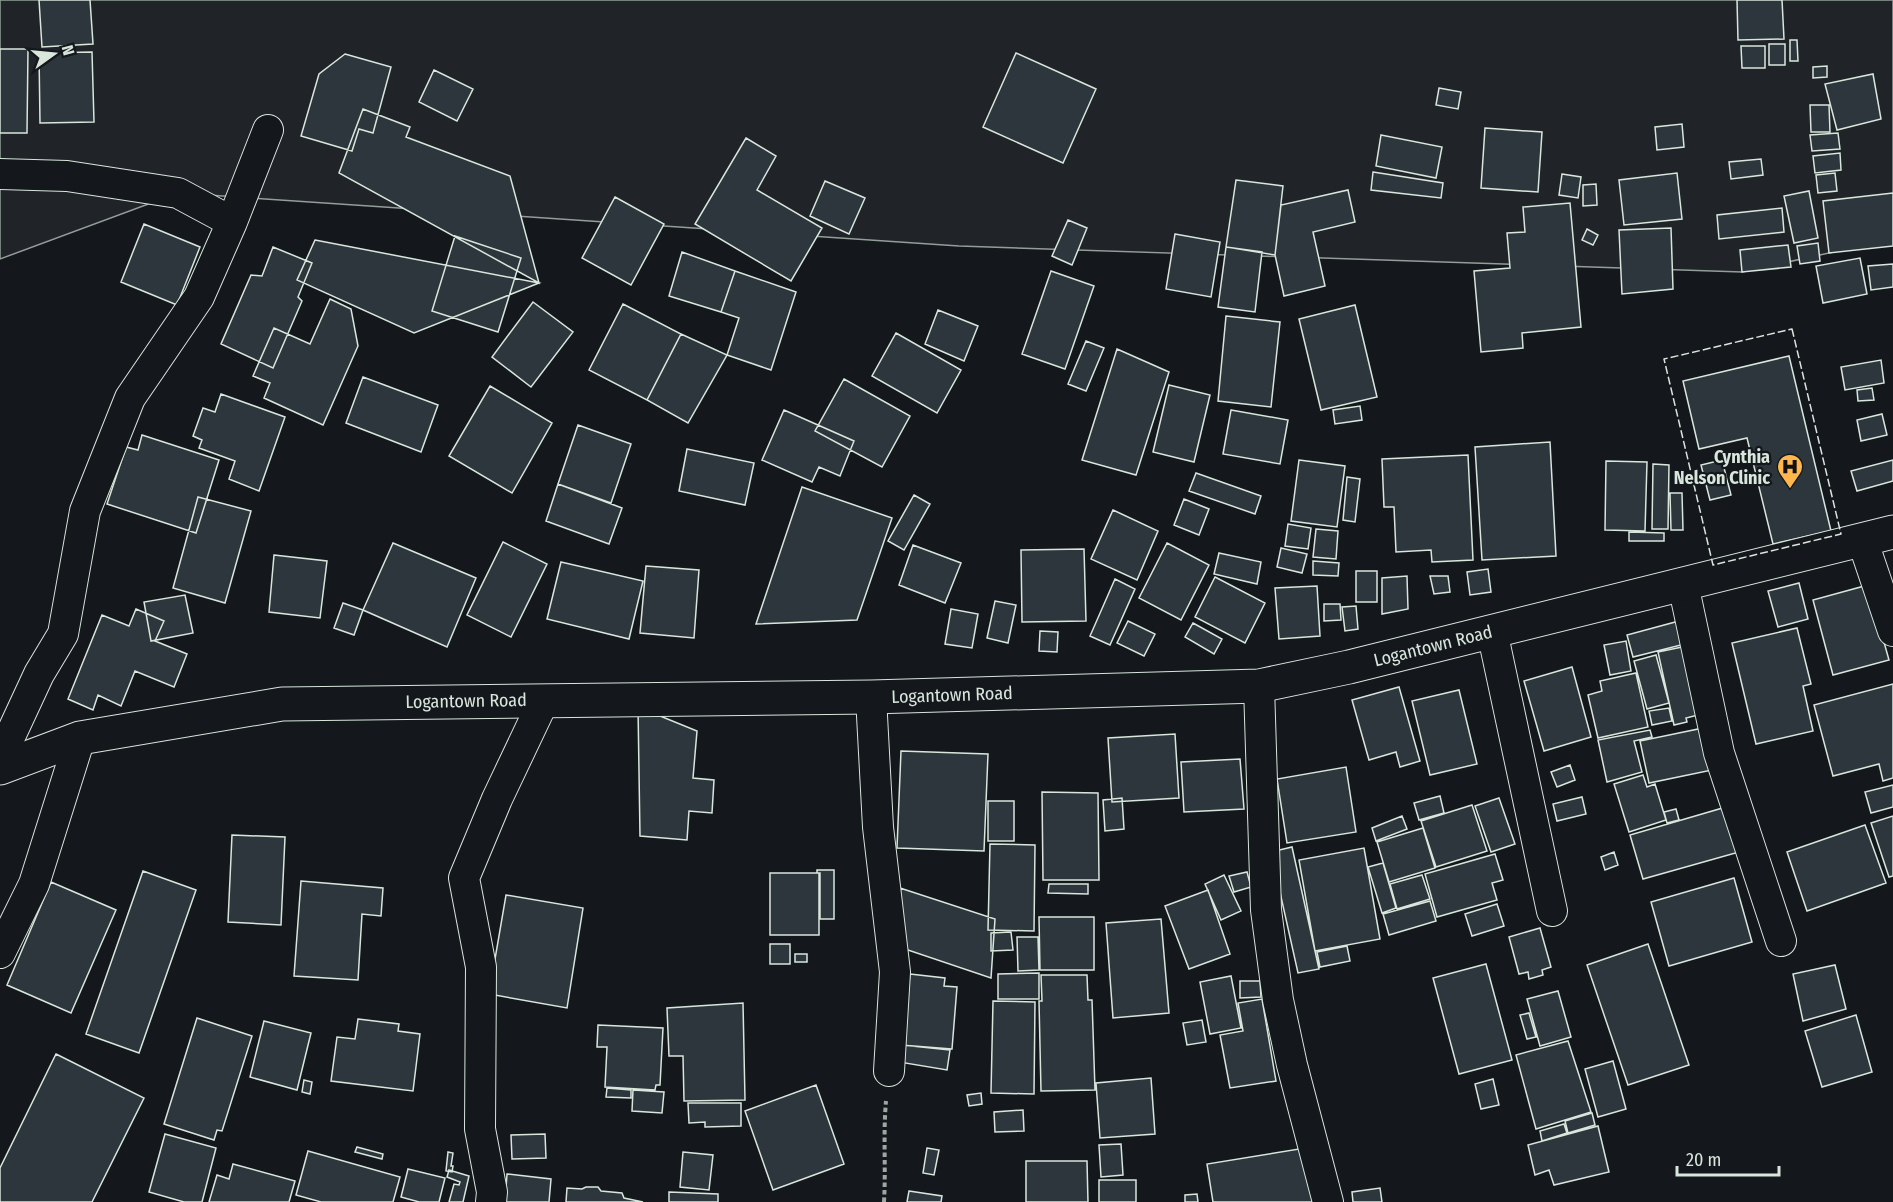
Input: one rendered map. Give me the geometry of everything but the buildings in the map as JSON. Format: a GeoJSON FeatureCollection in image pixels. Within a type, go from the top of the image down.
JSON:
{"type":"FeatureCollection","features":[{"type":"Feature","properties":{"kind":"street"},"geometry":{"type":"LineString","coordinates":[[0,758],[39,674],[63,634],[85,512],[130,398],[199,297],[232,222],[268,130]]}},
{"type":"Feature","properties":{"kind":"street"},"geometry":{"type":"LineString","coordinates":[[0,174],[67,176],[178,193],[232,222]]}},
{"type":"Feature","properties":{"kind":"street"},"geometry":{"type":"LineString","coordinates":[[1877,536],[1893,631]]}},
{"type":"Feature","properties":{"kind":"street","name":"Logantown Road"},"geometry":{"type":"LineString","coordinates":[[0,768],[80,738],[282,704],[871,697],[1259,686],[1349,667],[1877,536]]}},
{"type":"Feature","properties":{"kind":"street"},"geometry":{"type":"LineString","coordinates":[[1683,584],[1719,753],[1781,940]]}},
{"type":"Feature","properties":{"kind":"street"},"geometry":{"type":"LineString","coordinates":[[1492,631],[1552,911]]}},
{"type":"Feature","properties":{"kind":"street"},"geometry":{"type":"LineString","coordinates":[[1259,686],[1266,910],[1292,1065],[1328,1202]]}},
{"type":"Feature","properties":{"kind":"street"},"geometry":{"type":"LineString","coordinates":[[871,697],[878,827],[895,972],[889,1071]]}},
{"type":"Feature","properties":{"kind":"street"},"geometry":{"type":"LineString","coordinates":[[491,1202],[492,1192],[480,1129],[481,967],[464,878],[497,799],[544,700]]}},
{"type":"Feature","properties":{"kind":"street"},"geometry":{"type":"LineString","coordinates":[[0,953],[34,884],[80,738]]}},
{"type":"Feature","properties":{"kind":"path"},"geometry":{"type":"LineString","coordinates":[[884,1202],[886,1178],[884,1122],[889,1071]]}},
{"type":"Feature","properties":{"kind":"shaded area"},"geometry":{"type":"Polygon","coordinates":[[[0,0],[1893,0],[1893,239],[1742,272],[959,246],[178,193],[0,259],[0,0]]]}},
{"type":"Feature","properties":{"kind":"fence"},"geometry":{"type":"LineString","coordinates":[[1792,329],[1841,534],[1713,565],[1664,359],[1792,329]]}},
{"type":"Feature","properties":{"kind":"place","name":"Cynthia Nelson Clinic"},"geometry":{"type":"Point","coordinates":[1790,490]}}]}
